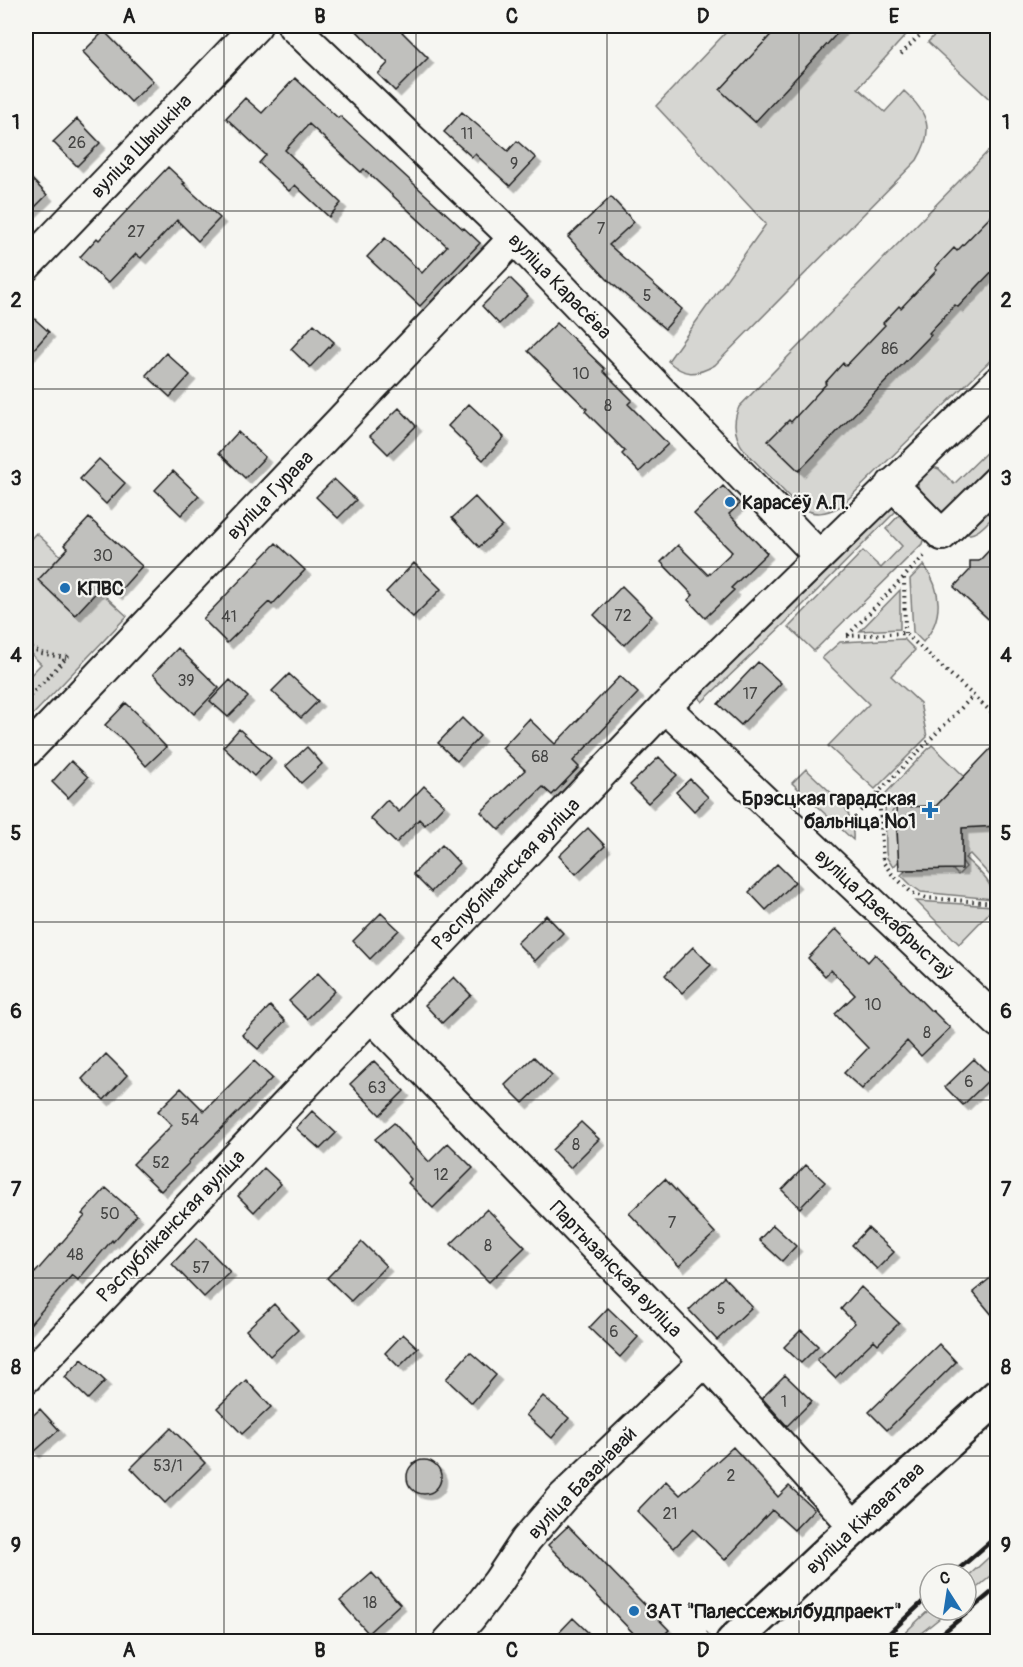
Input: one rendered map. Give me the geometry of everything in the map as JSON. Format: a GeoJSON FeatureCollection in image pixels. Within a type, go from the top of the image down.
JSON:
{"type":"FeatureCollection","features":[{"type":"Feature","properties":{"kind":"main road","name":"вуліца Кіжаватава"},"geometry":{"type":"LineString","coordinates":[[733,1641],[998,1396]]}},
{"type":"Feature","properties":{"kind":"street","name":"вуліца Шышкіна"},"geometry":{"type":"LineString","coordinates":[[26,266],[256,26]]}},
{"type":"Feature","properties":{"kind":"street","name":"вуліца Карасёва"},"geometry":{"type":"LineString","coordinates":[[293,26],[514,238],[819,556]]}},
{"type":"Feature","properties":{"kind":"street","name":"вуліца Гурава"},"geometry":{"type":"LineString","coordinates":[[26,752],[514,238]]}},
{"type":"Feature","properties":{"kind":"street","name":"Рэспубліканская вуліца"},"geometry":{"type":"LineString","coordinates":[[26,1378],[665,707],[998,382]]}},
{"type":"Feature","properties":{"kind":"street"},"geometry":{"type":"LineString","coordinates":[[892,484],[942,536],[998,480]]}},
{"type":"Feature","properties":{"kind":"street","name":"вуліца Дзекабрыстаў"},"geometry":{"type":"LineString","coordinates":[[665,707],[998,1022]]}},
{"type":"Feature","properties":{"kind":"street","name":"Партызанская вуліца"},"geometry":{"type":"LineString","coordinates":[[371,1016],[705,1361],[855,1527]]}},
{"type":"Feature","properties":{"kind":"street","name":"вуліца Базанавай"},"geometry":{"type":"LineString","coordinates":[[448,1641],[470,1618],[526,1540],[563,1497],[705,1361]]}},
{"type":"Feature","properties":{"kind":"path"},"geometry":{"type":"LineString","coordinates":[[901,54],[928,26]]}},
{"type":"Feature","properties":{"kind":"path"},"geometry":{"type":"LineString","coordinates":[[942,536],[847,636],[905,633],[998,718]]}},
{"type":"Feature","properties":{"kind":"path"},"geometry":{"type":"LineString","coordinates":[[904,578],[905,633]]}},
{"type":"Feature","properties":{"kind":"path"},"geometry":{"type":"LineString","coordinates":[[26,644],[41,653],[66,658]]}},
{"type":"Feature","properties":{"kind":"path"},"geometry":{"type":"LineString","coordinates":[[26,700],[71,653]]}},
{"type":"Feature","properties":{"kind":"path"},"geometry":{"type":"LineString","coordinates":[[860,812],[973,696]]}},
{"type":"Feature","properties":{"kind":"path"},"geometry":{"type":"LineString","coordinates":[[879,792],[883,862],[912,893],[927,898],[998,903]]}},
{"type":"Feature","properties":{"kind":"shaded area"},"geometry":{"type":"Polygon","coordinates":[[[732,26],[914,26],[858,88],[885,112],[904,91],[919,107],[923,115],[926,122],[926,140],[917,160],[715,365],[696,373],[690,373],[679,370],[668,361],[766,224],[656,106],[732,26]]]}},
{"type":"Feature","properties":{"kind":"shaded area"},"geometry":{"type":"Polygon","coordinates":[[[943,26],[997,26],[997,106],[928,42],[943,26]]]}},
{"type":"Feature","properties":{"kind":"shaded area"},"geometry":{"type":"Polygon","coordinates":[[[997,142],[997,354],[841,506],[820,513],[799,507],[741,446],[736,435],[735,424],[739,407],[997,142]]]}},
{"type":"Feature","properties":{"kind":"shaded area"},"geometry":{"type":"Polygon","coordinates":[[[997,442],[997,467],[942,515],[918,490],[918,479],[931,466],[939,469],[954,484],[997,442]]]}},
{"type":"Feature","properties":{"kind":"shaded area"},"geometry":{"type":"Polygon","coordinates":[[[997,489],[997,512],[977,532],[961,533],[997,489]]]}},
{"type":"Feature","properties":{"kind":"shaded area"},"geometry":{"type":"Polygon","coordinates":[[[890,504],[901,506],[785,623],[702,702],[701,691],[890,504]]]}},
{"type":"Feature","properties":{"kind":"shaded area"},"geometry":{"type":"Polygon","coordinates":[[[904,510],[924,537],[922,544],[814,651],[789,627],[863,551],[881,568],[902,546],[886,529],[904,510]]]}},
{"type":"Feature","properties":{"kind":"shaded area"},"geometry":{"type":"Polygon","coordinates":[[[36,533],[127,616],[26,722],[26,680],[41,664],[26,649],[26,544],[36,533]]]}},
{"type":"Feature","properties":{"kind":"shaded area"},"geometry":{"type":"Polygon","coordinates":[[[924,565],[934,584],[938,604],[935,623],[923,642],[913,632],[910,579],[924,565]]]}},
{"type":"Feature","properties":{"kind":"shaded area"},"geometry":{"type":"Polygon","coordinates":[[[900,590],[900,629],[860,631],[900,590]]]}},
{"type":"Feature","properties":{"kind":"shaded area"},"geometry":{"type":"Polygon","coordinates":[[[904,639],[915,650],[891,676],[920,703],[927,737],[875,789],[828,746],[869,704],[822,658],[840,642],[904,639]]]}},
{"type":"Feature","properties":{"kind":"shaded area"},"geometry":{"type":"Polygon","coordinates":[[[932,745],[964,776],[951,791],[955,806],[905,807],[900,802],[892,812],[896,817],[899,861],[893,867],[886,852],[885,794],[932,745]]]}},
{"type":"Feature","properties":{"kind":"shaded area"},"geometry":{"type":"Polygon","coordinates":[[[806,769],[845,807],[851,821],[853,840],[792,783],[806,769]]]}},
{"type":"Feature","properties":{"kind":"shaded area"},"geometry":{"type":"Polygon","coordinates":[[[962,814],[989,826],[997,834],[997,883],[970,854],[965,858],[987,881],[993,893],[993,899],[921,892],[901,875],[906,870],[952,869],[958,875],[966,867],[962,861],[962,814]]]}},
{"type":"Feature","properties":{"kind":"shaded area"},"geometry":{"type":"Polygon","coordinates":[[[916,901],[993,906],[959,944],[916,901]]]}},
{"type":"Feature","properties":{"kind":"shaded area"},"geometry":{"type":"Polygon","coordinates":[[[997,1550],[997,1571],[978,1587],[978,1567],[997,1550]]]}},
{"type":"Feature","properties":{"kind":"shaded area"},"geometry":{"type":"Polygon","coordinates":[[[918,1620],[935,1622],[911,1641],[896,1641],[918,1620]]]}},
{"type":"Feature","properties":{"kind":"building"},"geometry":{"type":"Polygon","coordinates":[[[352,26],[396,26],[428,58],[395,91],[378,74],[388,63],[352,26]]]}},
{"type":"Feature","properties":{"kind":"building"},"geometry":{"type":"Polygon","coordinates":[[[779,26],[844,26],[755,122],[720,90],[779,26]]]}},
{"type":"Feature","properties":{"kind":"building"},"geometry":{"type":"Polygon","coordinates":[[[104,31],[153,81],[131,102],[83,52],[104,31]]]}},
{"type":"Feature","properties":{"kind":"building"},"geometry":{"type":"Polygon","coordinates":[[[295,78],[480,243],[420,306],[367,257],[385,238],[422,273],[447,246],[364,169],[361,172],[309,124],[285,150],[341,203],[329,217],[295,185],[289,191],[259,163],[266,155],[226,118],[245,98],[262,113],[295,78]]]}},
{"type":"Feature","properties":{"kind":"building"},"geometry":{"type":"Polygon","coordinates":[[[462,112],[508,151],[517,141],[536,158],[510,186],[475,154],[472,157],[444,132],[462,112]]]}},
{"type":"Feature","properties":{"kind":"building"},"geometry":{"type":"Polygon","coordinates":[[[77,119],[100,143],[77,166],[53,142],[77,119]]]}},
{"type":"Feature","properties":{"kind":"building"},"geometry":{"type":"Polygon","coordinates":[[[168,167],[220,218],[198,241],[177,220],[141,258],[136,254],[108,283],[80,257],[168,167]]]}},
{"type":"Feature","properties":{"kind":"building"},"geometry":{"type":"Polygon","coordinates":[[[26,173],[47,195],[26,216],[26,173]]]}},
{"type":"Feature","properties":{"kind":"building"},"geometry":{"type":"Polygon","coordinates":[[[611,197],[634,222],[609,245],[682,309],[665,329],[607,279],[568,237],[611,197]]]}},
{"type":"Feature","properties":{"kind":"building"},"geometry":{"type":"Polygon","coordinates":[[[998,209],[998,265],[958,307],[955,305],[929,333],[931,335],[799,471],[768,441],[789,420],[791,422],[843,363],[846,366],[885,325],[883,323],[899,306],[901,308],[937,270],[935,268],[954,248],[957,251],[998,209]]]}},
{"type":"Feature","properties":{"kind":"building"},"geometry":{"type":"Polygon","coordinates":[[[510,278],[528,296],[499,324],[482,306],[510,278]]]}},
{"type":"Feature","properties":{"kind":"building"},"geometry":{"type":"Polygon","coordinates":[[[26,311],[49,332],[26,358],[26,311]]]}},
{"type":"Feature","properties":{"kind":"building"},"geometry":{"type":"Polygon","coordinates":[[[557,323],[605,369],[603,371],[632,400],[628,404],[668,444],[639,472],[622,454],[625,451],[585,411],[587,409],[528,351],[557,323]]]}},
{"type":"Feature","properties":{"kind":"building"},"geometry":{"type":"Polygon","coordinates":[[[314,324],[334,342],[310,367],[291,349],[314,324]]]}},
{"type":"Feature","properties":{"kind":"building"},"geometry":{"type":"Polygon","coordinates":[[[166,353],[190,375],[170,397],[146,375],[166,353]]]}},
{"type":"Feature","properties":{"kind":"building"},"geometry":{"type":"Polygon","coordinates":[[[469,404],[504,437],[483,460],[448,426],[469,404]]]}},
{"type":"Feature","properties":{"kind":"building"},"geometry":{"type":"Polygon","coordinates":[[[399,408],[416,426],[388,454],[370,436],[399,408]]]}},
{"type":"Feature","properties":{"kind":"building"},"geometry":{"type":"Polygon","coordinates":[[[238,432],[265,457],[245,478],[219,453],[238,432]]]}},
{"type":"Feature","properties":{"kind":"building"},"geometry":{"type":"Polygon","coordinates":[[[99,459],[125,483],[106,504],[80,479],[99,459]]]}},
{"type":"Feature","properties":{"kind":"building"},"geometry":{"type":"Polygon","coordinates":[[[173,471],[199,496],[181,515],[155,490],[173,471]]]}},
{"type":"Feature","properties":{"kind":"building"},"geometry":{"type":"Polygon","coordinates":[[[334,479],[356,500],[338,518],[316,497],[334,479]]]}},
{"type":"Feature","properties":{"kind":"building"},"geometry":{"type":"Polygon","coordinates":[[[723,486],[740,504],[729,514],[767,553],[731,588],[734,590],[705,618],[688,600],[693,595],[661,562],[678,545],[708,575],[732,552],[694,514],[723,486]]]}},
{"type":"Feature","properties":{"kind":"building"},"geometry":{"type":"Polygon","coordinates":[[[475,497],[502,526],[479,547],[452,518],[475,497]]]}},
{"type":"Feature","properties":{"kind":"building"},"geometry":{"type":"Polygon","coordinates":[[[89,518],[142,566],[117,594],[105,583],[75,615],[38,580],[68,548],[64,545],[89,518]]]}},
{"type":"Feature","properties":{"kind":"building"},"geometry":{"type":"Polygon","coordinates":[[[998,541],[998,628],[954,587],[970,570],[970,561],[979,561],[998,541]]]}},
{"type":"Feature","properties":{"kind":"building"},"geometry":{"type":"Polygon","coordinates":[[[276,543],[305,570],[272,605],[269,602],[227,643],[203,619],[276,543]]]}},
{"type":"Feature","properties":{"kind":"building"},"geometry":{"type":"Polygon","coordinates":[[[414,563],[441,589],[413,617],[386,592],[414,563]]]}},
{"type":"Feature","properties":{"kind":"building"},"geometry":{"type":"Polygon","coordinates":[[[622,586],[652,616],[624,645],[594,615],[622,586]]]}},
{"type":"Feature","properties":{"kind":"building"},"geometry":{"type":"Polygon","coordinates":[[[178,648],[219,688],[194,714],[153,674],[178,648]]]}},
{"type":"Feature","properties":{"kind":"building"},"geometry":{"type":"Polygon","coordinates":[[[758,662],[781,683],[741,725],[718,704],[758,662]]]}},
{"type":"Feature","properties":{"kind":"building"},"geometry":{"type":"Polygon","coordinates":[[[289,674],[318,701],[301,718],[272,691],[289,674]]]}},
{"type":"Feature","properties":{"kind":"building"},"geometry":{"type":"Polygon","coordinates":[[[620,676],[638,693],[573,761],[579,767],[552,795],[543,787],[499,830],[481,812],[525,770],[502,748],[529,719],[555,744],[620,676]]]}},
{"type":"Feature","properties":{"kind":"building"},"geometry":{"type":"Polygon","coordinates":[[[230,680],[248,697],[228,717],[210,701],[230,680]]]}},
{"type":"Feature","properties":{"kind":"building"},"geometry":{"type":"Polygon","coordinates":[[[126,703],[143,719],[141,721],[166,747],[146,766],[123,740],[105,725],[126,703]]]}},
{"type":"Feature","properties":{"kind":"building"},"geometry":{"type":"Polygon","coordinates":[[[462,718],[480,736],[457,761],[438,743],[462,718]]]}},
{"type":"Feature","properties":{"kind":"building"},"geometry":{"type":"Polygon","coordinates":[[[239,729],[271,758],[254,776],[223,747],[239,729]]]}},
{"type":"Feature","properties":{"kind":"building","name":"Брэсцкая гарадская бальніца №1"},"geometry":{"type":"Polygon","coordinates":[[[998,741],[998,826],[962,828],[962,869],[899,870],[896,807],[936,806],[998,741]]]}},
{"type":"Feature","properties":{"kind":"building"},"geometry":{"type":"Polygon","coordinates":[[[307,747],[322,764],[301,783],[286,766],[307,747]]]}},
{"type":"Feature","properties":{"kind":"building"},"geometry":{"type":"Polygon","coordinates":[[[659,757],[677,775],[648,803],[630,785],[659,757]]]}},
{"type":"Feature","properties":{"kind":"building"},"geometry":{"type":"Polygon","coordinates":[[[71,761],[88,777],[68,798],[52,782],[71,761]]]}},
{"type":"Feature","properties":{"kind":"building"},"geometry":{"type":"Polygon","coordinates":[[[690,779],[708,797],[694,811],[676,792],[690,779]]]}},
{"type":"Feature","properties":{"kind":"building"},"geometry":{"type":"Polygon","coordinates":[[[424,786],[444,805],[425,825],[419,819],[396,843],[370,818],[387,800],[399,812],[424,786]]]}},
{"type":"Feature","properties":{"kind":"building"},"geometry":{"type":"Polygon","coordinates":[[[588,828],[605,846],[576,874],[559,856],[588,828]]]}},
{"type":"Feature","properties":{"kind":"building"},"geometry":{"type":"Polygon","coordinates":[[[442,845],[459,863],[431,892],[413,874],[442,845]]]}},
{"type":"Feature","properties":{"kind":"building"},"geometry":{"type":"Polygon","coordinates":[[[777,864],[795,882],[766,910],[749,892],[777,864]]]}},
{"type":"Feature","properties":{"kind":"building"},"geometry":{"type":"Polygon","coordinates":[[[381,913],[399,930],[370,959],[353,941],[381,913]]]}},
{"type":"Feature","properties":{"kind":"building"},"geometry":{"type":"Polygon","coordinates":[[[546,915],[563,933],[535,961],[517,943],[546,915]]]}},
{"type":"Feature","properties":{"kind":"building"},"geometry":{"type":"Polygon","coordinates":[[[836,929],[868,962],[875,954],[950,1028],[921,1056],[907,1041],[862,1089],[844,1073],[868,1048],[835,1014],[855,995],[831,970],[825,976],[808,958],[836,929]]]}},
{"type":"Feature","properties":{"kind":"building"},"geometry":{"type":"Polygon","coordinates":[[[693,947],[711,965],[682,993],[665,975],[693,947]]]}},
{"type":"Feature","properties":{"kind":"building"},"geometry":{"type":"Polygon","coordinates":[[[318,973],[335,991],[307,1019],[289,1001],[318,973]]]}},
{"type":"Feature","properties":{"kind":"building"},"geometry":{"type":"Polygon","coordinates":[[[454,977],[471,995],[442,1023],[425,1005],[454,977]]]}},
{"type":"Feature","properties":{"kind":"building"},"geometry":{"type":"Polygon","coordinates":[[[270,1006],[285,1021],[258,1049],[242,1035],[270,1006]]]}},
{"type":"Feature","properties":{"kind":"building"},"geometry":{"type":"Polygon","coordinates":[[[106,1054],[127,1075],[104,1100],[82,1079],[106,1054]]]}},
{"type":"Feature","properties":{"kind":"building"},"geometry":{"type":"Polygon","coordinates":[[[534,1057],[552,1075],[523,1103],[505,1085],[534,1057]]]}},
{"type":"Feature","properties":{"kind":"building"},"geometry":{"type":"Polygon","coordinates":[[[974,1059],[992,1077],[963,1105],[945,1087],[974,1059]]]}},
{"type":"Feature","properties":{"kind":"building"},"geometry":{"type":"Polygon","coordinates":[[[254,1061],[272,1078],[161,1191],[133,1164],[172,1125],[158,1111],[181,1088],[204,1111],[254,1061]]]}},
{"type":"Feature","properties":{"kind":"building"},"geometry":{"type":"Polygon","coordinates":[[[374,1061],[404,1091],[380,1115],[350,1084],[374,1061]]]}},
{"type":"Feature","properties":{"kind":"building"},"geometry":{"type":"Polygon","coordinates":[[[312,1111],[336,1133],[320,1149],[296,1128],[312,1111]]]}},
{"type":"Feature","properties":{"kind":"building"},"geometry":{"type":"Polygon","coordinates":[[[581,1122],[599,1139],[570,1168],[552,1150],[581,1122]]]}},
{"type":"Feature","properties":{"kind":"building"},"geometry":{"type":"Polygon","coordinates":[[[394,1123],[429,1162],[448,1143],[473,1168],[433,1208],[408,1183],[411,1179],[375,1139],[394,1123]]]}},
{"type":"Feature","properties":{"kind":"building"},"geometry":{"type":"Polygon","coordinates":[[[806,1165],[825,1182],[800,1208],[782,1190],[806,1165]]]}},
{"type":"Feature","properties":{"kind":"building"},"geometry":{"type":"Polygon","coordinates":[[[264,1168],[281,1184],[254,1212],[238,1196],[264,1168]]]}},
{"type":"Feature","properties":{"kind":"building"},"geometry":{"type":"Polygon","coordinates":[[[665,1179],[715,1233],[679,1266],[629,1213],[665,1179]]]}},
{"type":"Feature","properties":{"kind":"building"},"geometry":{"type":"Polygon","coordinates":[[[106,1188],[137,1215],[78,1280],[72,1275],[26,1329],[26,1264],[35,1273],[85,1216],[82,1214],[106,1188]]]}},
{"type":"Feature","properties":{"kind":"building"},"geometry":{"type":"Polygon","coordinates":[[[487,1209],[525,1247],[489,1282],[451,1244],[487,1209]]]}},
{"type":"Feature","properties":{"kind":"building"},"geometry":{"type":"Polygon","coordinates":[[[773,1225],[796,1246],[782,1261],[759,1240],[773,1225]]]}},
{"type":"Feature","properties":{"kind":"building"},"geometry":{"type":"Polygon","coordinates":[[[868,1228],[894,1252],[877,1269],[852,1245],[868,1228]]]}},
{"type":"Feature","properties":{"kind":"building"},"geometry":{"type":"Polygon","coordinates":[[[197,1238],[230,1272],[204,1297],[172,1264],[197,1238]]]}},
{"type":"Feature","properties":{"kind":"building"},"geometry":{"type":"Polygon","coordinates":[[[362,1242],[386,1266],[351,1301],[327,1278],[362,1242]]]}},
{"type":"Feature","properties":{"kind":"building"},"geometry":{"type":"Polygon","coordinates":[[[998,1272],[998,1322],[973,1292],[998,1272]]]}},
{"type":"Feature","properties":{"kind":"building"},"geometry":{"type":"Polygon","coordinates":[[[724,1277],[752,1307],[717,1340],[689,1310],[724,1277]]]}},
{"type":"Feature","properties":{"kind":"building"},"geometry":{"type":"Polygon","coordinates":[[[861,1287],[899,1323],[878,1344],[874,1340],[835,1378],[817,1360],[855,1323],[841,1309],[861,1287]]]}},
{"type":"Feature","properties":{"kind":"building"},"geometry":{"type":"Polygon","coordinates":[[[274,1304],[298,1330],[270,1356],[246,1330],[274,1304]]]}},
{"type":"Feature","properties":{"kind":"building"},"geometry":{"type":"Polygon","coordinates":[[[608,1308],[638,1337],[620,1357],[589,1328],[608,1308]]]}},
{"type":"Feature","properties":{"kind":"building"},"geometry":{"type":"Polygon","coordinates":[[[801,1330],[818,1346],[801,1363],[784,1347],[801,1330]]]}},
{"type":"Feature","properties":{"kind":"building"},"geometry":{"type":"Polygon","coordinates":[[[403,1334],[418,1348],[399,1367],[385,1353],[403,1334]]]}},
{"type":"Feature","properties":{"kind":"building"},"geometry":{"type":"Polygon","coordinates":[[[939,1344],[956,1362],[887,1430],[869,1412],[939,1344]]]}},
{"type":"Feature","properties":{"kind":"building"},"geometry":{"type":"Polygon","coordinates":[[[470,1352],[496,1375],[472,1403],[446,1379],[470,1352]]]}},
{"type":"Feature","properties":{"kind":"building"},"geometry":{"type":"Polygon","coordinates":[[[82,1359],[105,1381],[88,1399],[65,1377],[82,1359]]]}},
{"type":"Feature","properties":{"kind":"building"},"geometry":{"type":"Polygon","coordinates":[[[785,1375],[812,1401],[787,1426],[762,1398],[785,1375]]]}},
{"type":"Feature","properties":{"kind":"building"},"geometry":{"type":"Polygon","coordinates":[[[246,1380],[271,1407],[242,1434],[217,1408],[246,1380]]]}},
{"type":"Feature","properties":{"kind":"building"},"geometry":{"type":"Polygon","coordinates":[[[543,1396],[569,1418],[552,1438],[526,1415],[543,1396]]]}},
{"type":"Feature","properties":{"kind":"building"},"geometry":{"type":"Polygon","coordinates":[[[40,1409],[59,1430],[34,1452],[26,1442],[26,1422],[40,1409]]]}},
{"type":"Feature","properties":{"kind":"building"},"geometry":{"type":"Polygon","coordinates":[[[171,1428],[205,1463],[165,1503],[131,1468],[171,1428]]]}},
{"type":"Feature","properties":{"kind":"building"},"geometry":{"type":"Polygon","coordinates":[[[733,1447],[778,1497],[789,1486],[814,1509],[794,1530],[772,1510],[725,1560],[693,1529],[674,1548],[637,1511],[666,1481],[680,1495],[733,1447]]]}},
{"type":"Feature","properties":{"kind":"building"},"geometry":{"type":"Polygon","coordinates":[[[424,1460],[436,1465],[441,1477],[436,1489],[424,1494],[412,1489],[407,1477],[412,1465],[424,1460]]]}},
{"type":"Feature","properties":{"kind":"building"},"geometry":{"type":"Polygon","coordinates":[[[568,1526],[669,1630],[658,1641],[641,1641],[548,1545],[568,1526]]]}},
{"type":"Feature","properties":{"kind":"building"},"geometry":{"type":"Polygon","coordinates":[[[372,1573],[400,1604],[368,1633],[340,1601],[372,1573]]]}},
{"type":"Feature","properties":{"kind":"building"},"geometry":{"type":"Polygon","coordinates":[[[573,1618],[597,1641],[551,1641],[573,1618]]]}},
{"type":"Feature","properties":{"kind":"railway"},"geometry":{"type":"LineString","coordinates":[[967,1562],[998,1535]]}},
{"type":"Feature","properties":{"kind":"railway"},"geometry":{"type":"LineString","coordinates":[[932,1642],[998,1587]]}},
{"type":"Feature","properties":{"kind":"railway"},"geometry":{"type":"LineString","coordinates":[[880,1642],[918,1606]]}},
{"type":"Feature","properties":{"kind":"place","name":"Карасёў А.П."},"geometry":{"type":"Point","coordinates":[730,502]}},
{"type":"Feature","properties":{"kind":"place","name":"КПВС"},"geometry":{"type":"Point","coordinates":[65,588]}},
{"type":"Feature","properties":{"kind":"place","name":"Брэсцкая гарадская бальніца №1"},"geometry":{"type":"Point","coordinates":[930,810]}},
{"type":"Feature","properties":{"kind":"place","name":"ЗАТ \"Палессежылбудпраект\""},"geometry":{"type":"Point","coordinates":[634,1611]}}]}
